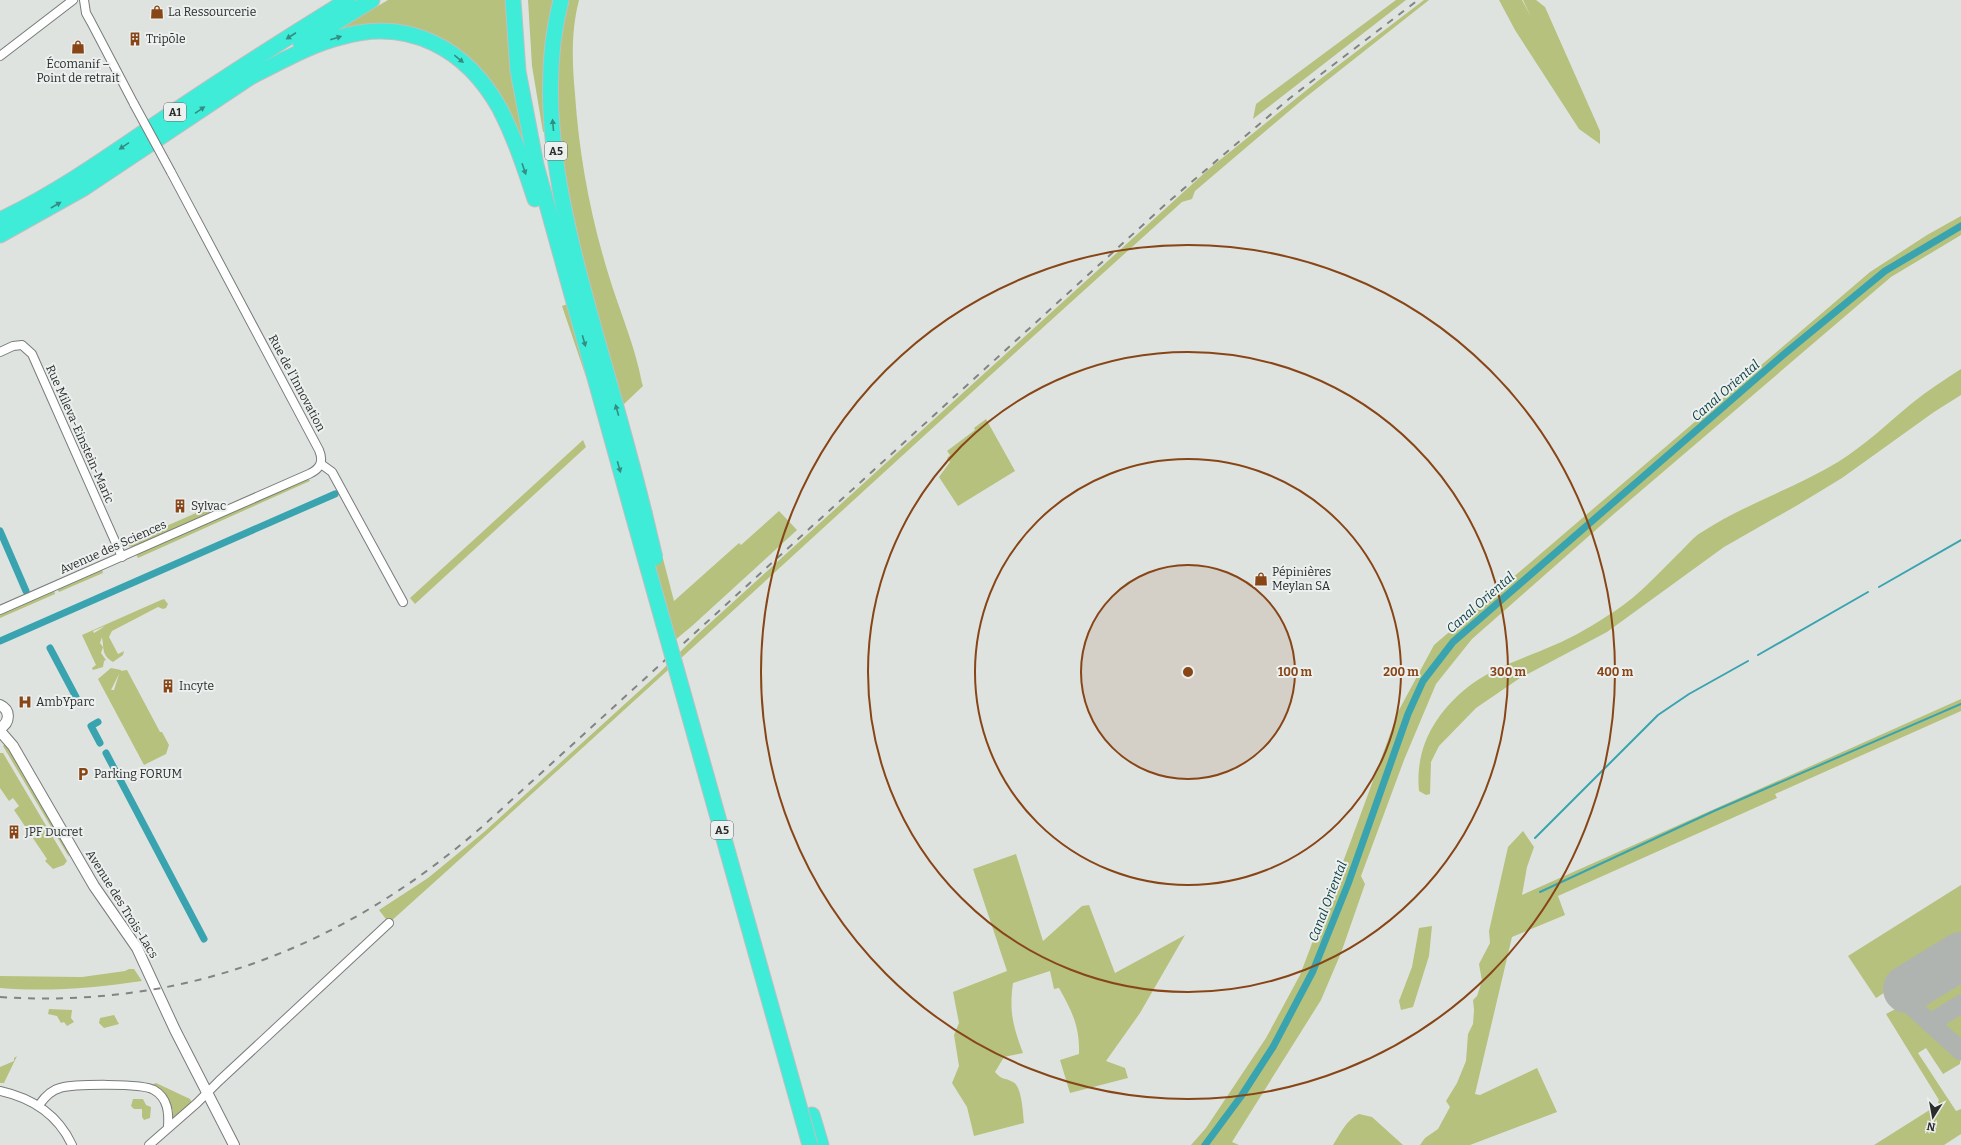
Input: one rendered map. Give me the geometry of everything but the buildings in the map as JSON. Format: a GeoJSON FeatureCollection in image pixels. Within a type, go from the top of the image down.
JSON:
{"type":"FeatureCollection","features":[{"type":"Feature","properties":{"kind":"highway","name":"A1"},"geometry":{"type":"LineString","coordinates":[[0,226],[79,176],[236,71],[348,0]]}},
{"type":"Feature","properties":{"kind":"highway","name":"A1"},"geometry":{"type":"LineString","coordinates":[[0,226],[22,224],[90,184],[250,77],[372,0]]}},
{"type":"Feature","properties":{"kind":"highway","name":"A5"},"geometry":{"type":"LineString","coordinates":[[513,0],[516,56],[526,118],[539,180],[568,284],[580,302],[600,350],[631,461],[664,592],[821,1145]]}},
{"type":"Feature","properties":{"kind":"highway"},"geometry":{"type":"LineString","coordinates":[[521,0],[524,55],[534,116],[550,189],[580,302]]}},
{"type":"Feature","properties":{"kind":"highway","name":"A5"},"geometry":{"type":"LineString","coordinates":[[561,0],[553,35],[551,54],[551,111],[564,207],[580,302],[810,1145]]}},
{"type":"Feature","properties":{"kind":"highway"},"geometry":{"type":"LineString","coordinates":[[250,77],[326,42],[364,32],[388,31],[405,33],[423,38],[448,51],[478,77],[500,110],[513,138],[542,222],[568,284]]}},
{"type":"Feature","properties":{"kind":"street"},"geometry":{"type":"LineString","coordinates":[[0,56],[73,0]]}},
{"type":"Feature","properties":{"kind":"street","name":"Rue de l'Innovation"},"geometry":{"type":"LineString","coordinates":[[84,0],[91,22],[319,450],[321,455],[321,464]]}},
{"type":"Feature","properties":{"kind":"street","name":"Rue Mileva-Einstein-Maric"},"geometry":{"type":"LineString","coordinates":[[0,352],[22,344],[32,354],[122,556]]}},
{"type":"Feature","properties":{"kind":"street"},"geometry":{"type":"LineString","coordinates":[[321,464],[332,472],[403,602]]}},
{"type":"Feature","properties":{"kind":"street","name":"Avenue des Sciences"},"geometry":{"type":"LineString","coordinates":[[0,610],[309,474],[317,469],[321,464]]}},
{"type":"Feature","properties":{"kind":"street","name":"Avenue des Trois-Lacs"},"geometry":{"type":"LineString","coordinates":[[0,705],[8,713],[2,727],[100,896],[137,948],[172,1025],[234,1145]]}},
{"type":"Feature","properties":{"kind":"street"},"geometry":{"type":"LineString","coordinates":[[149,1145],[389,923]]}},
{"type":"Feature","properties":{"kind":"street"},"geometry":{"type":"LineString","coordinates":[[40,1105],[47,1095],[59,1088],[95,1086],[146,1087],[154,1090],[164,1100],[168,1111],[168,1128]]}},
{"type":"Feature","properties":{"kind":"street"},"geometry":{"type":"LineString","coordinates":[[0,1091],[25,1098],[40,1105],[54,1118],[72,1145]]}},
{"type":"Feature","properties":{"kind":"green space"},"geometry":{"type":"Polygon","coordinates":[[[388,0],[506,0],[512,81],[529,169],[504,111],[431,38],[329,35],[388,0]]]}},
{"type":"Feature","properties":{"kind":"green space"},"geometry":{"type":"Polygon","coordinates":[[[528,0],[555,0],[549,131],[543,132],[532,66],[528,0]]]}},
{"type":"Feature","properties":{"kind":"green space"},"geometry":{"type":"Polygon","coordinates":[[[569,0],[579,0],[573,35],[573,70],[579,139],[586,184],[596,229],[612,287],[635,355],[643,386],[623,405],[674,601],[739,543],[741,545],[779,511],[797,530],[692,626],[663,650],[603,427],[562,306],[592,295],[568,186],[558,110],[558,73],[561,36],[569,0]]]}},
{"type":"Feature","properties":{"kind":"green space"},"geometry":{"type":"Polygon","coordinates":[[[1396,0],[1406,0],[1253,119],[1256,104],[1396,0]]]}},
{"type":"Feature","properties":{"kind":"green space"},"geometry":{"type":"Polygon","coordinates":[[[1424,0],[1429,0],[1301,101],[1195,191],[1192,199],[1182,202],[389,923],[379,910],[428,878],[484,832],[659,673],[698,634],[1210,168],[1319,80],[1424,0]]]}},
{"type":"Feature","properties":{"kind":"green space"},"geometry":{"type":"Polygon","coordinates":[[[1499,0],[1522,0],[1531,17],[1523,0],[1536,0],[1545,7],[1600,131],[1600,144],[1579,129],[1515,30],[1499,0]]]}},
{"type":"Feature","properties":{"kind":"green space"},"geometry":{"type":"Polygon","coordinates":[[[1961,216],[1961,235],[1891,277],[1615,513],[1472,639],[1436,684],[1404,760],[1361,876],[1365,884],[1341,953],[1321,1000],[1232,1142],[1239,1145],[1191,1145],[1206,1128],[1266,1038],[1300,975],[1399,710],[1434,645],[1870,272],[1927,235],[1961,216]]]}},
{"type":"Feature","properties":{"kind":"green space"},"geometry":{"type":"Polygon","coordinates":[[[1961,369],[1961,395],[1934,412],[1842,478],[1724,547],[1607,632],[1520,678],[1476,708],[1439,746],[1431,762],[1430,794],[1426,795],[1419,791],[1420,762],[1428,735],[1443,712],[1463,691],[1494,671],[1568,639],[1607,616],[1624,605],[1656,577],[1699,534],[1735,513],[1805,480],[1838,462],[1867,441],[1917,399],[1961,369]]]}},
{"type":"Feature","properties":{"kind":"green space"},"geometry":{"type":"Polygon","coordinates":[[[986,419],[1015,471],[958,506],[939,477],[950,462],[947,458],[950,455],[947,451],[975,430],[974,428],[986,419]]]}},
{"type":"Feature","properties":{"kind":"green space"},"geometry":{"type":"Polygon","coordinates":[[[583,440],[586,447],[415,604],[410,598],[583,440]]]}},
{"type":"Feature","properties":{"kind":"green space"},"geometry":{"type":"Polygon","coordinates":[[[308,478],[310,481],[138,558],[136,554],[308,478]]]}},
{"type":"Feature","properties":{"kind":"green space"},"geometry":{"type":"Polygon","coordinates":[[[221,502],[223,507],[133,547],[123,545],[221,502]]]}},
{"type":"Feature","properties":{"kind":"green space"},"geometry":{"type":"Polygon","coordinates":[[[102,569],[103,573],[59,592],[57,589],[102,569]]]}},
{"type":"Feature","properties":{"kind":"green space"},"geometry":{"type":"Polygon","coordinates":[[[54,590],[55,594],[0,618],[0,614],[54,590]]]}},
{"type":"Feature","properties":{"kind":"green space"},"geometry":{"type":"Polygon","coordinates":[[[164,599],[168,604],[166,608],[163,609],[158,607],[112,631],[109,637],[118,654],[124,651],[123,655],[113,662],[108,659],[104,652],[102,638],[100,643],[103,647],[101,653],[106,660],[104,661],[103,667],[93,670],[92,668],[96,665],[82,635],[161,600],[164,599]],[[105,626],[93,631],[94,633],[105,626]]]}},
{"type":"Feature","properties":{"kind":"green space"},"geometry":{"type":"Polygon","coordinates":[[[111,668],[121,671],[127,670],[160,732],[162,732],[169,745],[166,754],[144,765],[98,679],[111,668]],[[119,674],[111,690],[114,690],[119,674]]]}},
{"type":"Feature","properties":{"kind":"green space"},"geometry":{"type":"Polygon","coordinates":[[[1961,699],[1961,711],[1775,794],[1777,798],[1558,896],[1565,915],[1512,937],[1475,1094],[1480,1095],[1537,1068],[1557,1112],[1470,1145],[1420,1145],[1425,1138],[1438,1129],[1450,1107],[1446,1101],[1457,1083],[1466,1061],[1468,1034],[1473,1024],[1473,1000],[1477,996],[1482,981],[1479,964],[1490,943],[1489,931],[1508,847],[1523,831],[1534,847],[1527,867],[1522,895],[1961,699]]]}},
{"type":"Feature","properties":{"kind":"green space"},"geometry":{"type":"Polygon","coordinates":[[[5,743],[68,851],[69,857],[3,746],[5,743]]]}},
{"type":"Feature","properties":{"kind":"green space"},"geometry":{"type":"Polygon","coordinates":[[[0,753],[3,753],[67,861],[64,865],[53,869],[45,861],[47,859],[14,810],[19,806],[13,798],[9,801],[0,788],[0,753]]]}},
{"type":"Feature","properties":{"kind":"green space"},"geometry":{"type":"Polygon","coordinates":[[[1016,854],[1043,941],[1082,906],[1089,905],[1115,973],[1185,935],[1140,1013],[1106,1061],[1125,1068],[1128,1078],[1070,1093],[1060,1060],[1079,1054],[1079,1044],[1077,1027],[1068,1004],[1059,988],[1054,989],[1050,971],[1013,983],[1011,1002],[1013,1019],[1023,1053],[1004,1057],[995,1072],[1002,1078],[1013,1082],[1016,1085],[1022,1101],[1024,1123],[974,1136],[967,1107],[952,1083],[959,1066],[954,1035],[959,1023],[953,992],[1007,971],[973,869],[1016,854]]]}},
{"type":"Feature","properties":{"kind":"green space"},"geometry":{"type":"Polygon","coordinates":[[[1961,885],[1961,944],[1876,998],[1848,956],[1961,885]]]}},
{"type":"Feature","properties":{"kind":"green space"},"geometry":{"type":"Polygon","coordinates":[[[1432,926],[1429,956],[1413,1007],[1401,1010],[1399,1001],[1412,967],[1419,928],[1432,926]]]}},
{"type":"Feature","properties":{"kind":"green space"},"geometry":{"type":"Polygon","coordinates":[[[1961,967],[1961,1000],[1932,1017],[1913,1003],[1915,996],[1961,967]]]}},
{"type":"Feature","properties":{"kind":"green space"},"geometry":{"type":"Polygon","coordinates":[[[134,969],[142,981],[71,989],[35,990],[0,988],[0,976],[82,977],[125,971],[134,969]]]}},
{"type":"Feature","properties":{"kind":"green space"},"geometry":{"type":"Polygon","coordinates":[[[1903,1005],[1961,1056],[1960,1064],[1943,1074],[1926,1048],[1918,1053],[1956,1111],[1961,1109],[1961,1134],[1944,1145],[1874,1145],[1939,1104],[1939,1100],[1886,1014],[1903,1005]]]}},
{"type":"Feature","properties":{"kind":"green space"},"geometry":{"type":"Polygon","coordinates":[[[1961,1008],[1961,1045],[1950,1034],[1945,1026],[1949,1017],[1961,1008]]]}},
{"type":"Feature","properties":{"kind":"green space"},"geometry":{"type":"Polygon","coordinates":[[[49,1009],[72,1010],[71,1018],[74,1022],[67,1026],[64,1022],[61,1023],[57,1016],[48,1014],[49,1009]]]}},
{"type":"Feature","properties":{"kind":"green space"},"geometry":{"type":"Polygon","coordinates":[[[114,1015],[119,1024],[104,1028],[99,1023],[100,1018],[114,1015]]]}},
{"type":"Feature","properties":{"kind":"green space"},"geometry":{"type":"Polygon","coordinates":[[[17,1056],[4,1083],[0,1083],[0,1067],[14,1061],[14,1058],[17,1056]]]}},
{"type":"Feature","properties":{"kind":"green space"},"geometry":{"type":"Polygon","coordinates":[[[156,1083],[190,1099],[192,1103],[175,1118],[173,1117],[173,1110],[151,1085],[156,1083]]]}},
{"type":"Feature","properties":{"kind":"green space"},"geometry":{"type":"Polygon","coordinates":[[[133,1099],[143,1099],[146,1105],[151,1107],[150,1118],[144,1120],[142,1117],[142,1109],[134,1109],[131,1106],[133,1099]]]}},
{"type":"Feature","properties":{"kind":"green space"},"geometry":{"type":"Polygon","coordinates":[[[1359,1114],[1372,1117],[1403,1145],[1333,1145],[1347,1123],[1359,1114]]]}},
{"type":"Feature","properties":{"kind":"waterway","name":"Canal Oriental"},"geometry":{"type":"LineString","coordinates":[[1205,1145],[1242,1095],[1273,1047],[1313,971],[1348,884],[1408,714],[1423,681],[1453,642],[1783,355],[1885,271],[1961,226]]}},
{"type":"Feature","properties":{"kind":"waterway"},"geometry":{"type":"LineString","coordinates":[[0,641],[335,494]]}},
{"type":"Feature","properties":{"kind":"waterway"},"geometry":{"type":"LineString","coordinates":[[0,531],[26,591]]}},
{"type":"Feature","properties":{"kind":"waterway"},"geometry":{"type":"LineString","coordinates":[[1879,587],[1961,540]]}},
{"type":"Feature","properties":{"kind":"waterway"},"geometry":{"type":"LineString","coordinates":[[1758,655],[1868,592]]}},
{"type":"Feature","properties":{"kind":"waterway"},"geometry":{"type":"LineString","coordinates":[[50,648],[76,697]]}},
{"type":"Feature","properties":{"kind":"waterway"},"geometry":{"type":"LineString","coordinates":[[1535,838],[1658,715],[1689,694],[1748,661]]}},
{"type":"Feature","properties":{"kind":"waterway"},"geometry":{"type":"LineString","coordinates":[[1540,892],[1714,811],[1961,704]]}},
{"type":"Feature","properties":{"kind":"waterway"},"geometry":{"type":"LineString","coordinates":[[98,722],[91,726],[100,743]]}},
{"type":"Feature","properties":{"kind":"waterway"},"geometry":{"type":"LineString","coordinates":[[106,753],[204,939]]}},
{"type":"Feature","properties":{"kind":"taxiway"},"geometry":{"type":"LineString","coordinates":[[1905,992],[1903,995],[1906,1001],[1961,1051]]}},
{"type":"Feature","properties":{"kind":"taxiway"},"geometry":{"type":"LineString","coordinates":[[1930,1023],[1961,1004]]}},
{"type":"Feature","properties":{"kind":"runway"},"geometry":{"type":"LineString","coordinates":[[1907,989],[1961,956]]}},
{"type":"Feature","properties":{"kind":"railway"},"geometry":{"type":"LineString","coordinates":[[0,997],[68,998],[134,992],[198,980],[259,961],[318,936],[375,905],[430,869],[483,826],[1167,203],[1290,98],[1418,0]]}},
{"type":"Feature","properties":{"kind":"place","name":"La Ressourcerie"},"geometry":{"type":"Point","coordinates":[157,12]}},
{"type":"Feature","properties":{"kind":"place","name":"Tripōle"},"geometry":{"type":"Point","coordinates":[135,39]}},
{"type":"Feature","properties":{"kind":"place","name":"Écomanif – Point de retrait"},"geometry":{"type":"Point","coordinates":[78,47]}},
{"type":"Feature","properties":{"kind":"place","name":"Sylvac"},"geometry":{"type":"Point","coordinates":[180,506]}},
{"type":"Feature","properties":{"kind":"place","name":"Pépinières Meylan SA"},"geometry":{"type":"Point","coordinates":[1261,579]}},
{"type":"Feature","properties":{"kind":"place","name":"Incyte"},"geometry":{"type":"Point","coordinates":[168,686]}},
{"type":"Feature","properties":{"kind":"place","name":"AmbYparc"},"geometry":{"type":"Point","coordinates":[25,702]}},
{"type":"Feature","properties":{"kind":"place","name":"Parking FORUM"},"geometry":{"type":"Point","coordinates":[83,774]}},
{"type":"Feature","properties":{"kind":"place","name":"JPF Ducret"},"geometry":{"type":"Point","coordinates":[14,832]}}]}
